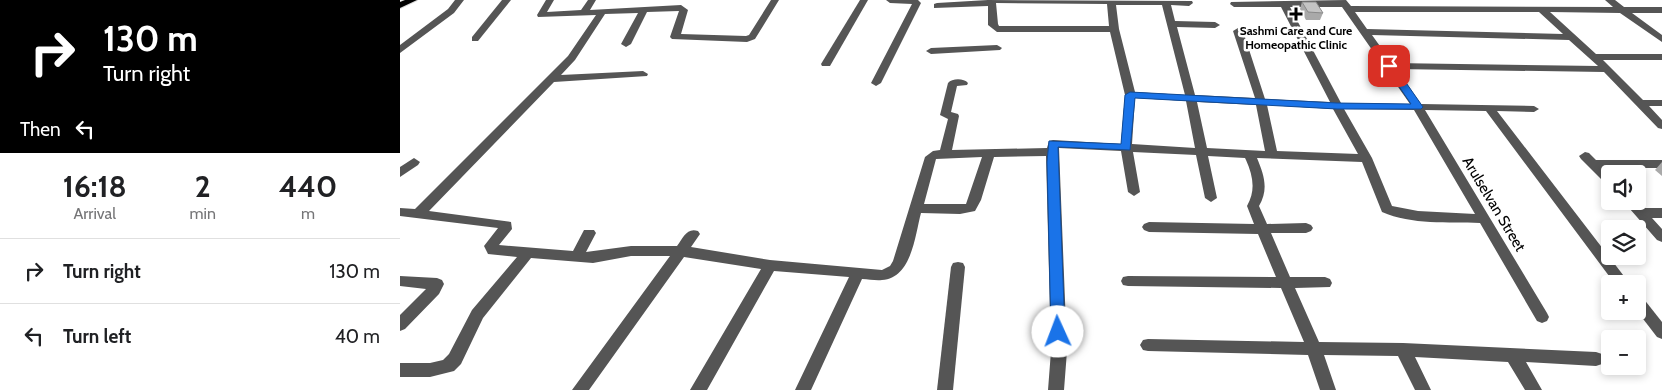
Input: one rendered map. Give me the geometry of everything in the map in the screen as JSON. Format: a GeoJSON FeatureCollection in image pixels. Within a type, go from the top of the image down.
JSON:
{"type":"FeatureCollection","features":[{"type":"Feature","properties":{"kind":"main road"},"geometry":{"type":"LineString","coordinates":[[400,5],[413,0]]}},
{"type":"Feature","properties":{"kind":"street"},"geometry":{"type":"LineString","coordinates":[[400,50],[451,10],[460,0]]}},
{"type":"Feature","properties":{"kind":"street"},"geometry":{"type":"LineString","coordinates":[[475,39],[507,0]]}},
{"type":"Feature","properties":{"kind":"street"},"geometry":{"type":"LineString","coordinates":[[550,0],[541,15],[684,8],[675,37],[747,39],[752,37],[775,0]]}},
{"type":"Feature","properties":{"kind":"street"},"geometry":{"type":"LineString","coordinates":[[584,13],[592,0]]}},
{"type":"Feature","properties":{"kind":"street"},"geometry":{"type":"LineString","coordinates":[[826,64],[864,0]]}},
{"type":"Feature","properties":{"kind":"street"},"geometry":{"type":"LineString","coordinates":[[876,83],[917,3],[914,1],[890,0]]}},
{"type":"Feature","properties":{"kind":"street"},"geometry":{"type":"LineString","coordinates":[[937,6],[992,1],[1053,0],[1165,1],[1189,4]]}},
{"type":"Feature","properties":{"kind":"street"},"geometry":{"type":"LineString","coordinates":[[1380,0],[1387,9]]}},
{"type":"Feature","properties":{"kind":"street"},"geometry":{"type":"LineString","coordinates":[[1424,0],[1432,9]]}},
{"type":"Feature","properties":{"kind":"street"},"geometry":{"type":"LineString","coordinates":[[1609,0],[1662,39]]}},
{"type":"Feature","properties":{"kind":"street"},"geometry":{"type":"LineString","coordinates":[[931,50],[997,51],[997,29],[994,25],[992,1]]}},
{"type":"Feature","properties":{"kind":"street"},"geometry":{"type":"LineString","coordinates":[[1111,1],[1114,29],[1130,95],[1126,148],[1134,192]]}},
{"type":"Feature","properties":{"kind":"street"},"geometry":{"type":"LineString","coordinates":[[1165,1],[1191,98],[1211,198]]}},
{"type":"Feature","properties":{"kind":"street"},"geometry":{"type":"LineString","coordinates":[[1234,4],[1284,2],[1346,4],[1387,9],[1542,5],[1554,10],[1662,10]]}},
{"type":"Feature","properties":{"kind":"street"},"geometry":{"type":"LineString","coordinates":[[1284,2],[1366,158],[1389,211],[1408,215],[1484,219]]}},
{"type":"Feature","properties":{"kind":"street","name":"Arulselvan Street"},"geometry":{"type":"LineString","coordinates":[[1346,4],[1418,107],[1542,317]]}},
{"type":"Feature","properties":{"kind":"street"},"geometry":{"type":"LineString","coordinates":[[1542,5],[1662,126]]}},
{"type":"Feature","properties":{"kind":"street"},"geometry":{"type":"LineString","coordinates":[[626,44],[644,10]]}},
{"type":"Feature","properties":{"kind":"street"},"geometry":{"type":"LineString","coordinates":[[419,213],[572,58],[602,12]]}},
{"type":"Feature","properties":{"kind":"street"},"geometry":{"type":"LineString","coordinates":[[1171,24],[1215,25]]}},
{"type":"Feature","properties":{"kind":"street"},"geometry":{"type":"LineString","coordinates":[[997,29],[1114,29]]}},
{"type":"Feature","properties":{"kind":"street"},"geometry":{"type":"LineString","coordinates":[[1238,31],[1260,102],[1272,155]]}},
{"type":"Feature","properties":{"kind":"street"},"geometry":{"type":"LineString","coordinates":[[1365,32],[1572,37]]}},
{"type":"Feature","properties":{"kind":"street"},"geometry":{"type":"LineString","coordinates":[[1594,57],[1662,58]]}},
{"type":"Feature","properties":{"kind":"street"},"geometry":{"type":"LineString","coordinates":[[1389,66],[1607,69]]}},
{"type":"Feature","properties":{"kind":"street"},"geometry":{"type":"LineString","coordinates":[[552,78],[643,74]]}},
{"type":"Feature","properties":{"kind":"street"},"geometry":{"type":"LineString","coordinates":[[945,154],[954,116],[945,115],[953,83],[964,84]]}},
{"type":"Feature","properties":{"kind":"street"},"geometry":{"type":"LineString","coordinates":[[1130,95],[1337,106],[1534,109]]}},
{"type":"Feature","properties":{"kind":"street"},"geometry":{"type":"LineString","coordinates":[[1638,103],[1662,103]]}},
{"type":"Feature","properties":{"kind":"street"},"geometry":{"type":"LineString","coordinates":[[1489,108],[1617,275]]}},
{"type":"Feature","properties":{"kind":"street"},"geometry":{"type":"LineString","coordinates":[[1056,390],[1059,351],[1053,144],[1366,158]]}},
{"type":"Feature","properties":{"kind":"street"},"geometry":{"type":"LineString","coordinates":[[400,212],[504,224],[506,225],[505,229],[492,246],[492,249],[528,254],[593,258],[631,251],[681,251],[770,265],[883,275],[895,270],[900,262],[931,157],[937,154],[1053,152]]}},
{"type":"Feature","properties":{"kind":"street"},"geometry":{"type":"LineString","coordinates":[[917,208],[960,210],[970,208],[989,153]]}},
{"type":"Feature","properties":{"kind":"street"},"geometry":{"type":"LineString","coordinates":[[1249,154],[1256,171],[1260,192],[1253,206],[1261,230],[1314,348],[1328,390]]}},
{"type":"Feature","properties":{"kind":"street"},"geometry":{"type":"LineString","coordinates":[[1601,172],[1589,160],[1662,164]]}},
{"type":"Feature","properties":{"kind":"street"},"geometry":{"type":"LineString","coordinates":[[400,173],[414,162]]}},
{"type":"Feature","properties":{"kind":"street"},"geometry":{"type":"LineString","coordinates":[[1638,210],[1662,237]]}},
{"type":"Feature","properties":{"kind":"street"},"geometry":{"type":"LineString","coordinates":[[1641,213],[1662,213]]}},
{"type":"Feature","properties":{"kind":"street"},"geometry":{"type":"LineString","coordinates":[[1149,227],[1261,230],[1306,228]]}},
{"type":"Feature","properties":{"kind":"street"},"geometry":{"type":"LineString","coordinates":[[576,257],[589,233]]}},
{"type":"Feature","properties":{"kind":"street"},"geometry":{"type":"LineString","coordinates":[[580,390],[693,234]]}},
{"type":"Feature","properties":{"kind":"street"},"geometry":{"type":"LineString","coordinates":[[400,370],[430,370],[448,366],[455,359],[477,314],[528,254]]}},
{"type":"Feature","properties":{"kind":"street"},"geometry":{"type":"LineString","coordinates":[[698,390],[770,265]]}},
{"type":"Feature","properties":{"kind":"street"},"geometry":{"type":"LineString","coordinates":[[945,390],[958,267]]}},
{"type":"Feature","properties":{"kind":"street"},"geometry":{"type":"LineString","coordinates":[[803,390],[858,273]]}},
{"type":"Feature","properties":{"kind":"street"},"geometry":{"type":"LineString","coordinates":[[400,281],[437,284],[434,290],[400,325]]}},
{"type":"Feature","properties":{"kind":"street"},"geometry":{"type":"LineString","coordinates":[[1128,282],[1325,283]]}},
{"type":"Feature","properties":{"kind":"street"},"geometry":{"type":"LineString","coordinates":[[1646,312],[1662,333]]}},
{"type":"Feature","properties":{"kind":"street"},"geometry":{"type":"LineString","coordinates":[[1148,345],[1403,350],[1596,359]]}},
{"type":"Feature","properties":{"kind":"street"},"geometry":{"type":"LineString","coordinates":[[1403,350],[1423,390]]}},
{"type":"Feature","properties":{"kind":"street"},"geometry":{"type":"LineString","coordinates":[[1513,356],[1534,390]]}},
{"type":"Feature","properties":{"kind":"building"},"geometry":{"type":"Polygon","coordinates":[[[1302,2],[1316,2],[1323,13],[1308,12],[1302,2]]]}},
{"type":"Feature","properties":{"kind":"place","name":"Sashmi Care and Cure Homeopathic Clinic"},"geometry":{"type":"Point","coordinates":[1296,14]}},
{"type":"Feature","properties":{"kind":"route"},"geometry":{"type":"LineString","coordinates":[[1058,332],[1053,144],[1126,148],[1130,95],[1337,106],[1418,107],[1389,66]]}}]}
